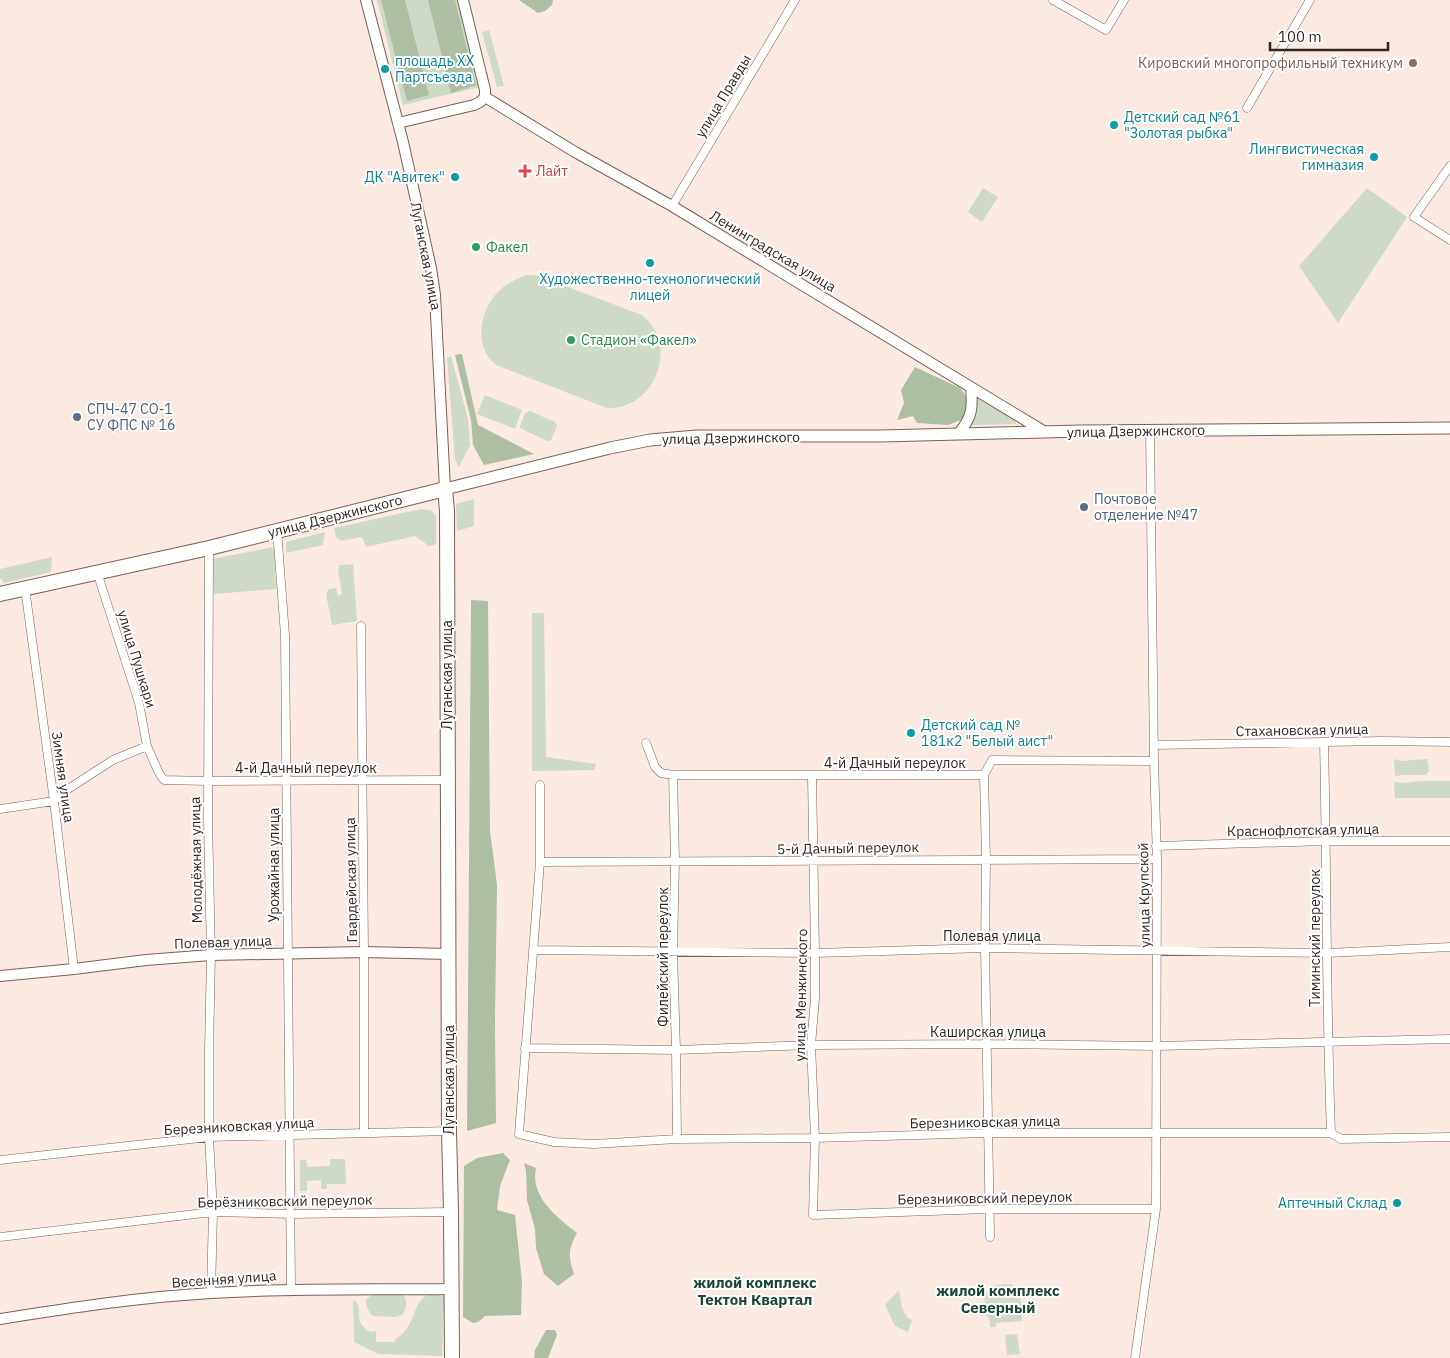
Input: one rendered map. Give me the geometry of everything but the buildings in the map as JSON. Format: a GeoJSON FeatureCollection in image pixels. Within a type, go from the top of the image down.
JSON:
{"type":"FeatureCollection","features":[{"type":"Feature","properties":{"kind":"highway","name":"улица Дзержинского"},"geometry":{"type":"LineString","coordinates":[[0,594],[209,548],[445,489]]}},
{"type":"Feature","properties":{"kind":"highway","name":"Луганская улица"},"geometry":{"type":"LineString","coordinates":[[445,489],[447,521],[449,1131],[452,1358]]}},
{"type":"Feature","properties":{"kind":"main road","name":"улица Дзержинского"},"geometry":{"type":"LineString","coordinates":[[445,489],[610,448],[697,436],[881,436],[1045,432],[1450,428]]}},
{"type":"Feature","properties":{"kind":"street","name":"Луганская улица"},"geometry":{"type":"LineString","coordinates":[[366,0],[398,123],[436,295],[445,489]]}},
{"type":"Feature","properties":{"kind":"street"},"geometry":{"type":"LineString","coordinates":[[398,123],[474,105],[485,97],[485,90],[463,0]]}},
{"type":"Feature","properties":{"kind":"street","name":"улица Правды"},"geometry":{"type":"LineString","coordinates":[[672,206],[795,0]]}},
{"type":"Feature","properties":{"kind":"street"},"geometry":{"type":"LineString","coordinates":[[1053,0],[1106,30],[1124,0]]}},
{"type":"Feature","properties":{"kind":"street"},"geometry":{"type":"LineString","coordinates":[[1247,108],[1310,0]]}},
{"type":"Feature","properties":{"kind":"street","name":"Ленинградская улица"},"geometry":{"type":"LineString","coordinates":[[485,97],[575,152],[672,206],[1045,432]]}},
{"type":"Feature","properties":{"kind":"street"},"geometry":{"type":"LineString","coordinates":[[1450,166],[1414,217],[1450,240]]}},
{"type":"Feature","properties":{"kind":"street"},"geometry":{"type":"LineString","coordinates":[[958,434],[966,425],[972,407],[971,388]]}},
{"type":"Feature","properties":{"kind":"street","name":"улица Крупской"},"geometry":{"type":"LineString","coordinates":[[1135,1358],[1156,1209],[1157,859],[1150,431]]}},
{"type":"Feature","properties":{"kind":"street","name":"Урожайная улица"},"geometry":{"type":"LineString","coordinates":[[277,530],[285,635],[291,1289]]}},
{"type":"Feature","properties":{"kind":"street","name":"Молодёжная улица"},"geometry":{"type":"LineString","coordinates":[[209,548],[208,781],[211,955],[209,1137],[213,1212],[211,1293]]}},
{"type":"Feature","properties":{"kind":"street","name":"улица Пушкари"},"geometry":{"type":"LineString","coordinates":[[97,572],[139,703],[147,746],[158,773],[164,780]]}},
{"type":"Feature","properties":{"kind":"street","name":"Зимняя улица"},"geometry":{"type":"LineString","coordinates":[[25,588],[54,801],[74,969]]}},
{"type":"Feature","properties":{"kind":"street","name":"Гвардейская улица"},"geometry":{"type":"LineString","coordinates":[[361,626],[364,1133]]}},
{"type":"Feature","properties":{"kind":"street","name":"Тиминский переулок"},"geometry":{"type":"LineString","coordinates":[[1324,742],[1331,1133]]}},
{"type":"Feature","properties":{"kind":"street","name":"Стахановская улица"},"geometry":{"type":"LineString","coordinates":[[1154,745],[1450,742]]}},
{"type":"Feature","properties":{"kind":"street"},"geometry":{"type":"LineString","coordinates":[[646,743],[655,767],[661,773],[673,775]]}},
{"type":"Feature","properties":{"kind":"street"},"geometry":{"type":"LineString","coordinates":[[0,810],[54,801],[65,791],[113,760],[147,746]]}},
{"type":"Feature","properties":{"kind":"street","name":"4-й Дачный переулок"},"geometry":{"type":"LineString","coordinates":[[673,775],[984,775],[992,760],[1154,761]]}},
{"type":"Feature","properties":{"kind":"street","name":"Филейский переулок"},"geometry":{"type":"LineString","coordinates":[[673,775],[675,861],[673,952],[677,1139]]}},
{"type":"Feature","properties":{"kind":"street"},"geometry":{"type":"LineString","coordinates":[[984,775],[986,1044],[990,1236]]}},
{"type":"Feature","properties":{"kind":"street","name":"улица Менжинского"},"geometry":{"type":"LineString","coordinates":[[812,776],[815,953],[815,998],[811,1045],[814,1138],[813,1215]]}},
{"type":"Feature","properties":{"kind":"street","name":"4-й Дачный переулок"},"geometry":{"type":"LineString","coordinates":[[164,780],[447,780]]}},
{"type":"Feature","properties":{"kind":"street"},"geometry":{"type":"LineString","coordinates":[[525,1048],[540,862],[540,785]]}},
{"type":"Feature","properties":{"kind":"street","name":"Краснофлотская улица"},"geometry":{"type":"LineString","coordinates":[[1156,846],[1327,841],[1450,841]]}},
{"type":"Feature","properties":{"kind":"street","name":"5-й Дачный переулок"},"geometry":{"type":"LineString","coordinates":[[540,862],[1157,859]]}},
{"type":"Feature","properties":{"kind":"street","name":"Полевая улица"},"geometry":{"type":"LineString","coordinates":[[534,950],[815,953],[985,948],[1328,953],[1450,947]]}},
{"type":"Feature","properties":{"kind":"street","name":"Полевая улица"},"geometry":{"type":"LineString","coordinates":[[0,976],[211,955],[364,952],[449,954]]}},
{"type":"Feature","properties":{"kind":"street","name":"Каширская улица"},"geometry":{"type":"LineString","coordinates":[[525,1048],[676,1050],[811,1045],[986,1044],[1156,1046],[1450,1039]]}},
{"type":"Feature","properties":{"kind":"street","name":"Березниковская улица"},"geometry":{"type":"LineString","coordinates":[[525,1048],[519,1134],[554,1142],[594,1144],[677,1139],[988,1134],[1331,1133],[1341,1140],[1450,1137]]}},
{"type":"Feature","properties":{"kind":"street","name":"Березниковская улица"},"geometry":{"type":"LineString","coordinates":[[0,1160],[209,1137],[449,1131]]}},
{"type":"Feature","properties":{"kind":"street","name":"Березниковский переулок"},"geometry":{"type":"LineString","coordinates":[[813,1215],[989,1209],[1156,1209]]}},
{"type":"Feature","properties":{"kind":"street","name":"Берёзниковский переулок"},"geometry":{"type":"LineString","coordinates":[[0,1237],[213,1212],[291,1214],[451,1212]]}},
{"type":"Feature","properties":{"kind":"street","name":"Весенняя улица"},"geometry":{"type":"LineString","coordinates":[[0,1319],[126,1300],[211,1293],[291,1289],[451,1289]]}},
{"type":"Feature","properties":{"kind":"green space"},"geometry":{"type":"Polygon","coordinates":[[[377,0],[458,0],[480,87],[403,105],[377,0]]]}},
{"type":"Feature","properties":{"kind":"green space"},"geometry":{"type":"Polygon","coordinates":[[[381,0],[405,0],[429,95],[407,101],[381,0]]]}},
{"type":"Feature","properties":{"kind":"green space"},"geometry":{"type":"Polygon","coordinates":[[[428,0],[455,0],[476,85],[451,93],[428,0]]]}},
{"type":"Feature","properties":{"kind":"green space"},"geometry":{"type":"Polygon","coordinates":[[[519,0],[553,0],[552,5],[545,11],[538,13],[519,0]]]}},
{"type":"Feature","properties":{"kind":"green space"},"geometry":{"type":"Polygon","coordinates":[[[489,30],[504,86],[497,87],[482,32],[489,30]]]}},
{"type":"Feature","properties":{"kind":"green space"},"geometry":{"type":"Polygon","coordinates":[[[983,188],[998,197],[982,222],[968,212],[983,188]]]}},
{"type":"Feature","properties":{"kind":"green space"},"geometry":{"type":"Polygon","coordinates":[[[1367,188],[1407,217],[1338,323],[1299,266],[1367,188]]]}},
{"type":"Feature","properties":{"kind":"green space","name":"Стадион «Факел»"},"geometry":{"type":"Polygon","coordinates":[[[527,275],[536,275],[642,315],[653,328],[659,342],[660,358],[657,374],[638,399],[624,406],[607,408],[496,365],[488,357],[482,337],[485,312],[493,297],[502,288],[527,275]]]}},
{"type":"Feature","properties":{"kind":"green space"},"geometry":{"type":"Polygon","coordinates":[[[462,354],[478,425],[534,454],[484,465],[473,445],[471,420],[455,355],[462,354]]]}},
{"type":"Feature","properties":{"kind":"green space"},"geometry":{"type":"Polygon","coordinates":[[[451,356],[468,419],[470,445],[459,467],[455,460],[447,358],[451,356]]]}},
{"type":"Feature","properties":{"kind":"green space"},"geometry":{"type":"Polygon","coordinates":[[[915,367],[960,388],[965,395],[967,404],[961,420],[948,425],[917,423],[913,416],[897,420],[904,403],[901,390],[915,367]]]}},
{"type":"Feature","properties":{"kind":"green space"},"geometry":{"type":"Polygon","coordinates":[[[485,395],[522,410],[515,429],[477,414],[485,395]]]}},
{"type":"Feature","properties":{"kind":"green space"},"geometry":{"type":"Polygon","coordinates":[[[976,398],[1016,421],[1016,424],[971,425],[976,398]]]}},
{"type":"Feature","properties":{"kind":"green space"},"geometry":{"type":"Polygon","coordinates":[[[530,411],[555,422],[557,426],[551,440],[547,441],[520,428],[525,413],[530,411]]]}},
{"type":"Feature","properties":{"kind":"green space"},"geometry":{"type":"Polygon","coordinates":[[[474,499],[474,526],[457,531],[456,504],[474,499]]]}},
{"type":"Feature","properties":{"kind":"green space"},"geometry":{"type":"Polygon","coordinates":[[[421,509],[431,510],[436,516],[436,544],[429,546],[415,536],[366,547],[362,537],[341,541],[336,537],[334,528],[421,509]]]}},
{"type":"Feature","properties":{"kind":"green space"},"geometry":{"type":"Polygon","coordinates":[[[325,532],[323,545],[286,553],[286,542],[325,532]]]}},
{"type":"Feature","properties":{"kind":"green space"},"geometry":{"type":"Polygon","coordinates":[[[274,547],[276,589],[214,594],[212,559],[274,547]]]}},
{"type":"Feature","properties":{"kind":"green space"},"geometry":{"type":"Polygon","coordinates":[[[52,557],[51,572],[4,583],[0,578],[0,569],[52,557]]]}},
{"type":"Feature","properties":{"kind":"green space"},"geometry":{"type":"Polygon","coordinates":[[[353,564],[357,621],[332,625],[326,594],[329,589],[336,588],[338,596],[342,594],[338,570],[340,565],[353,564]]]}},
{"type":"Feature","properties":{"kind":"green space"},"geometry":{"type":"Polygon","coordinates":[[[471,600],[488,601],[490,831],[497,885],[496,1123],[467,1131],[471,600]]]}},
{"type":"Feature","properties":{"kind":"green space"},"geometry":{"type":"Polygon","coordinates":[[[532,613],[544,613],[546,757],[596,764],[594,770],[532,771],[532,613]]]}},
{"type":"Feature","properties":{"kind":"green space"},"geometry":{"type":"Polygon","coordinates":[[[1394,759],[1401,761],[1427,759],[1429,770],[1426,775],[1395,776],[1394,759]]]}},
{"type":"Feature","properties":{"kind":"green space"},"geometry":{"type":"Polygon","coordinates":[[[1450,781],[1450,798],[1395,798],[1394,782],[1450,781]]]}},
{"type":"Feature","properties":{"kind":"green space"},"geometry":{"type":"Polygon","coordinates":[[[503,1153],[510,1160],[500,1186],[497,1210],[515,1215],[522,1282],[521,1315],[485,1316],[478,1322],[473,1323],[463,1317],[464,1166],[477,1158],[503,1153]]]}},
{"type":"Feature","properties":{"kind":"green space"},"geometry":{"type":"Polygon","coordinates":[[[330,1159],[345,1159],[346,1184],[327,1184],[327,1189],[321,1189],[321,1180],[307,1181],[307,1191],[300,1191],[300,1160],[306,1160],[307,1167],[330,1166],[330,1159]]]}},
{"type":"Feature","properties":{"kind":"green space"},"geometry":{"type":"Polygon","coordinates":[[[524,1163],[536,1168],[537,1188],[547,1205],[577,1233],[570,1253],[574,1274],[558,1286],[544,1274],[536,1248],[535,1229],[527,1200],[524,1163]]]}},
{"type":"Feature","properties":{"kind":"green space"},"geometry":{"type":"Polygon","coordinates":[[[1011,1284],[1020,1293],[1022,1321],[996,1323],[996,1327],[990,1327],[989,1317],[986,1317],[984,1293],[993,1292],[993,1285],[1011,1284]]]}},
{"type":"Feature","properties":{"kind":"green space"},"geometry":{"type":"Polygon","coordinates":[[[899,1290],[904,1311],[908,1318],[912,1320],[908,1332],[895,1326],[885,1305],[899,1290]]]}},
{"type":"Feature","properties":{"kind":"green space"},"geometry":{"type":"Polygon","coordinates":[[[372,1294],[404,1295],[406,1300],[405,1310],[402,1315],[395,1317],[373,1316],[366,1302],[372,1294]]]}},
{"type":"Feature","properties":{"kind":"green space"},"geometry":{"type":"Polygon","coordinates":[[[428,1294],[444,1296],[442,1356],[378,1354],[354,1342],[353,1299],[357,1303],[359,1319],[364,1328],[370,1332],[376,1331],[376,1342],[395,1342],[395,1339],[410,1324],[420,1301],[428,1294]]]}},
{"type":"Feature","properties":{"kind":"green space"},"geometry":{"type":"Polygon","coordinates":[[[546,1330],[555,1330],[557,1335],[548,1358],[534,1358],[535,1350],[546,1330]]]}},
{"type":"Feature","properties":{"kind":"green space"},"geometry":{"type":"Polygon","coordinates":[[[1017,1334],[1020,1354],[1007,1355],[1005,1335],[1017,1334]]]}},
{"type":"Feature","properties":{"kind":"place","name":"Кировский многопрофильный техникум"},"geometry":{"type":"Point","coordinates":[1413,63]}},
{"type":"Feature","properties":{"kind":"place","name":"площадь XX Партсъезда"},"geometry":{"type":"Point","coordinates":[385,69]}},
{"type":"Feature","properties":{"kind":"place","name":"Детский сад №61 \"Золотая рыбка\""},"geometry":{"type":"Point","coordinates":[1114,125]}},
{"type":"Feature","properties":{"kind":"place","name":"Лингвистическая гимназия"},"geometry":{"type":"Point","coordinates":[1374,157]}},
{"type":"Feature","properties":{"kind":"place","name":"Лайт"},"geometry":{"type":"Point","coordinates":[525,171]}},
{"type":"Feature","properties":{"kind":"place","name":"ДК \"Авитек\""},"geometry":{"type":"Point","coordinates":[455,177]}},
{"type":"Feature","properties":{"kind":"place","name":"Факел"},"geometry":{"type":"Point","coordinates":[476,247]}},
{"type":"Feature","properties":{"kind":"place","name":"Художественно-технологический лицей"},"geometry":{"type":"Point","coordinates":[650,263]}},
{"type":"Feature","properties":{"kind":"place","name":"Стадион «Факел»"},"geometry":{"type":"Point","coordinates":[571,340]}},
{"type":"Feature","properties":{"kind":"place","name":"СПЧ-47 СО-1 СУ ФПС № 16"},"geometry":{"type":"Point","coordinates":[77,417]}},
{"type":"Feature","properties":{"kind":"place","name":"Почтовое отделение №47"},"geometry":{"type":"Point","coordinates":[1084,507]}},
{"type":"Feature","properties":{"kind":"place","name":"Детский сад № 181к2 \"Белый аист\""},"geometry":{"type":"Point","coordinates":[911,733]}},
{"type":"Feature","properties":{"kind":"place","name":"Аптечный Склад"},"geometry":{"type":"Point","coordinates":[1397,1203]}},
{"type":"Feature","properties":{"kind":"district","name":"жилой комплекс Тектон Квартал"},"geometry":{"type":"Point","coordinates":[755,1292]}},
{"type":"Feature","properties":{"kind":"district","name":"жилой комплекс Северный"},"geometry":{"type":"Point","coordinates":[998,1300]}}]}
